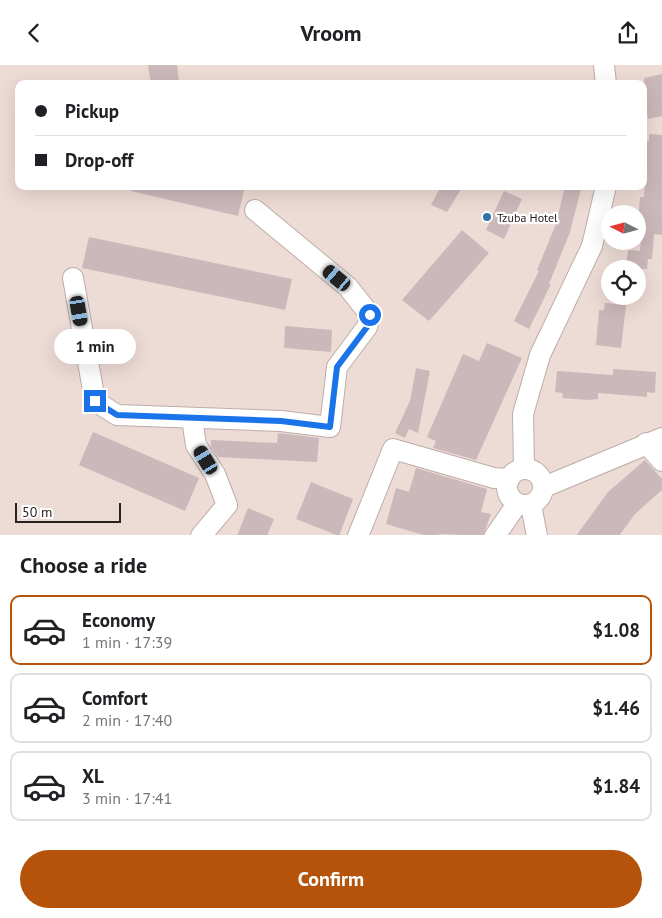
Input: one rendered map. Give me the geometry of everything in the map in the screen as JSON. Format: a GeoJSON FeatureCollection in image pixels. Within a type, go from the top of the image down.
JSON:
{"type":"FeatureCollection","features":[{"type":"Feature","properties":{"kind":"street"},"geometry":{"type":"LineString","coordinates":[[604,65],[606,80]]}},
{"type":"Feature","properties":{"kind":"street"},"geometry":{"type":"LineString","coordinates":[[537,535],[524,504],[509,495],[517,473],[523,414],[540,355],[592,246],[605,190]]}},
{"type":"Feature","properties":{"kind":"street"},"geometry":{"type":"LineString","coordinates":[[73,278],[95,401],[117,415],[281,421],[330,427],[337,367],[367,327],[370,315],[348,287],[255,209]]}},
{"type":"Feature","properties":{"kind":"street"},"geometry":{"type":"LineString","coordinates":[[192,419],[196,445],[214,475],[227,505],[201,535]]}},
{"type":"Feature","properties":{"kind":"street"},"geometry":{"type":"LineString","coordinates":[[544,487],[654,441],[662,461]]}},
{"type":"Feature","properties":{"kind":"street"},"geometry":{"type":"LineString","coordinates":[[358,535],[393,449],[494,478],[517,473],[538,473],[544,487],[540,498],[524,504],[495,535]]}},
{"type":"Feature","properties":{"kind":"building"},"geometry":{"type":"Polygon","coordinates":[[[148,65],[177,65],[179,80],[150,80],[148,65]]]}},
{"type":"Feature","properties":{"kind":"building"},"geometry":{"type":"Polygon","coordinates":[[[662,74],[662,116],[648,119],[647,80],[644,80],[644,78],[662,74]]]}},
{"type":"Feature","properties":{"kind":"building"},"geometry":{"type":"Polygon","coordinates":[[[649,134],[662,135],[662,235],[654,234],[652,259],[648,259],[646,269],[646,260],[627,260],[628,250],[646,250],[646,205],[639,205],[640,197],[644,197],[644,190],[647,190],[647,141],[649,141],[649,134]]]}},
{"type":"Feature","properties":{"kind":"building"},"geometry":{"type":"Polygon","coordinates":[[[131,190],[244,190],[238,216],[131,190]]]}},
{"type":"Feature","properties":{"kind":"building"},"geometry":{"type":"Polygon","coordinates":[[[439,190],[461,190],[447,212],[431,205],[439,190]]]}},
{"type":"Feature","properties":{"kind":"building"},"geometry":{"type":"Polygon","coordinates":[[[564,190],[581,190],[570,232],[549,284],[551,284],[529,329],[514,321],[539,271],[537,270],[556,224],[564,190]]]}},
{"type":"Feature","properties":{"kind":"building"},"geometry":{"type":"Polygon","coordinates":[[[504,191],[522,199],[504,239],[486,230],[504,191]]]}},
{"type":"Feature","properties":{"kind":"building"},"geometry":{"type":"Polygon","coordinates":[[[462,230],[489,253],[429,321],[402,300],[462,230]]]}},
{"type":"Feature","properties":{"kind":"building"},"geometry":{"type":"Polygon","coordinates":[[[89,237],[292,279],[285,310],[82,268],[89,237]]]}},
{"type":"Feature","properties":{"kind":"building"},"geometry":{"type":"Polygon","coordinates":[[[605,305],[626,305],[621,348],[596,345],[599,310],[604,310],[605,305]]]}},
{"type":"Feature","properties":{"kind":"building"},"geometry":{"type":"Polygon","coordinates":[[[285,326],[332,330],[331,352],[284,348],[285,326]]]}},
{"type":"Feature","properties":{"kind":"building"},"geometry":{"type":"Polygon","coordinates":[[[487,343],[522,358],[476,460],[433,448],[436,441],[427,437],[463,354],[479,361],[487,343]]]}},
{"type":"Feature","properties":{"kind":"building"},"geometry":{"type":"Polygon","coordinates":[[[416,368],[430,371],[418,433],[409,429],[405,438],[395,433],[410,401],[416,368]]]}},
{"type":"Feature","properties":{"kind":"building"},"geometry":{"type":"Polygon","coordinates":[[[613,369],[656,372],[655,393],[647,392],[647,397],[598,393],[598,399],[589,400],[562,398],[563,393],[555,392],[557,371],[613,375],[613,369]]]}},
{"type":"Feature","properties":{"kind":"building"},"geometry":{"type":"Polygon","coordinates":[[[93,432],[199,478],[185,511],[79,465],[93,432]]]}},
{"type":"Feature","properties":{"kind":"building"},"geometry":{"type":"Polygon","coordinates":[[[278,433],[319,438],[317,462],[218,457],[211,446],[211,440],[277,443],[278,433]]]}},
{"type":"Feature","properties":{"kind":"building"},"geometry":{"type":"Polygon","coordinates":[[[645,460],[662,479],[662,490],[635,514],[620,535],[577,535],[608,492],[645,460]]]}},
{"type":"Feature","properties":{"kind":"building"},"geometry":{"type":"Polygon","coordinates":[[[416,468],[487,489],[481,512],[491,514],[483,535],[424,535],[386,524],[396,488],[409,492],[416,468]]]}},
{"type":"Feature","properties":{"kind":"building"},"geometry":{"type":"Polygon","coordinates":[[[311,482],[353,499],[339,535],[296,519],[311,482]]]}},
{"type":"Feature","properties":{"kind":"building"},"geometry":{"type":"Polygon","coordinates":[[[248,508],[274,519],[267,535],[237,535],[248,508]]]}},
{"type":"Feature","properties":{"kind":"place","name":"Tzuba Hotel"},"geometry":{"type":"Point","coordinates":[487,217]}},
{"type":"Feature","properties":{"kind":"route"},"geometry":{"type":"LineString","coordinates":[[95,401],[117,415],[281,421],[330,427],[337,367],[367,327],[370,315]]}}]}
